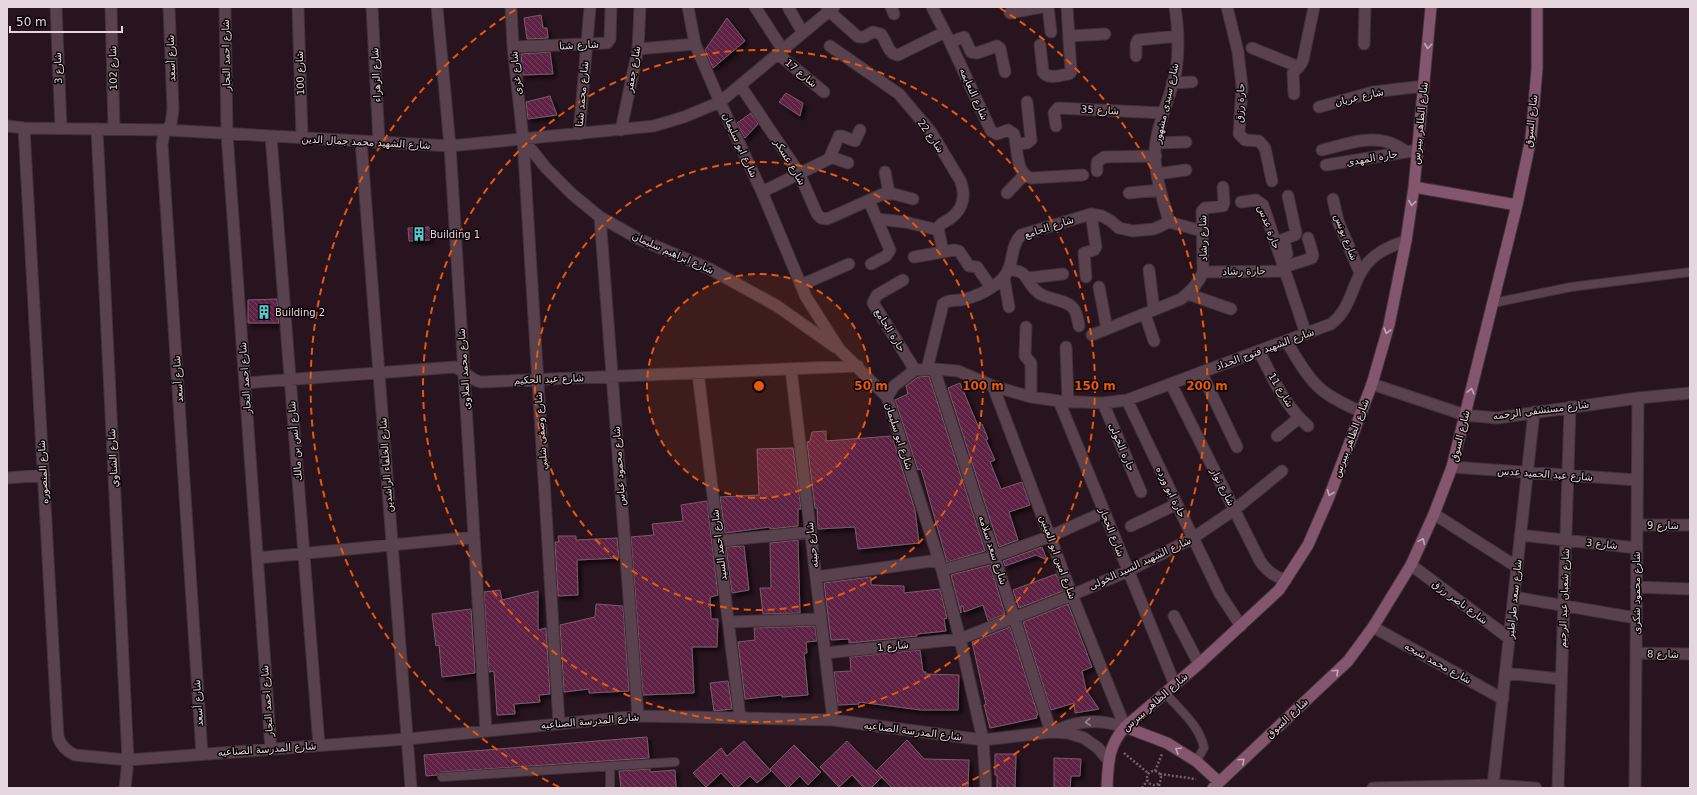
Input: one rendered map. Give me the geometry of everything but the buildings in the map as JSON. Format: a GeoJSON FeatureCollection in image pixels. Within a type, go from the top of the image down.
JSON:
{"type":"FeatureCollection","features":[{"type":"Feature","properties":{"kind":"main road","name":"شارع الظاهر بيبرس"},"geometry":{"type":"LineString","coordinates":[[1107,788],[1109,761],[1113,744],[1125,727],[1199,664],[1279,590],[1308,545],[1329,497],[1372,384],[1389,325],[1406,241],[1414,187],[1412,151],[1424,86],[1431,7]]}},
{"type":"Feature","properties":{"kind":"main road","name":"شارع السوق"},"geometry":{"type":"LineString","coordinates":[[1216,785],[1348,661],[1373,627],[1411,565],[1434,514],[1452,467],[1517,205],[1531,138],[1537,69],[1538,7]]}},
{"type":"Feature","properties":{"kind":"main road"},"geometry":{"type":"LineString","coordinates":[[1414,187],[1517,205]]}},
{"type":"Feature","properties":{"kind":"main road"},"geometry":{"type":"LineString","coordinates":[[1125,727],[1167,743],[1196,761],[1216,785]]}},
{"type":"Feature","properties":{"kind":"street","name":"شارع 3"},"geometry":{"type":"LineString","coordinates":[[56,7],[61,128]]}},
{"type":"Feature","properties":{"kind":"street","name":"شارع 102"},"geometry":{"type":"LineString","coordinates":[[111,7],[114,129]]}},
{"type":"Feature","properties":{"kind":"street","name":"شارع أسعد"},"geometry":{"type":"LineString","coordinates":[[170,7],[173,109],[171,124],[164,134],[162,144],[202,754]]}},
{"type":"Feature","properties":{"kind":"street","name":"شارع احمد النجار"},"geometry":{"type":"LineString","coordinates":[[225,7],[227,134],[271,749]]}},
{"type":"Feature","properties":{"kind":"street","name":"شارع 100"},"geometry":{"type":"LineString","coordinates":[[298,7],[302,138]]}},
{"type":"Feature","properties":{"kind":"street","name":"شارع الزهراء"},"geometry":{"type":"LineString","coordinates":[[372,7],[379,142]]}},
{"type":"Feature","properties":{"kind":"street","name":"شارع محمد الملاوى"},"geometry":{"type":"LineString","coordinates":[[438,7],[450,146],[465,372],[486,731]]}},
{"type":"Feature","properties":{"kind":"street","name":"شارع غزى"},"geometry":{"type":"LineString","coordinates":[[511,7],[523,139]]}},
{"type":"Feature","properties":{"kind":"street","name":"شارع محمد شتا"},"geometry":{"type":"LineString","coordinates":[[579,134],[590,7]]}},
{"type":"Feature","properties":{"kind":"street","name":"شارع شتا"},"geometry":{"type":"LineString","coordinates":[[514,47],[606,43],[609,41],[611,7]]}},
{"type":"Feature","properties":{"kind":"street","name":"شارع جعفر"},"geometry":{"type":"LineString","coordinates":[[621,130],[638,50],[640,7]]}},
{"type":"Feature","properties":{"kind":"street","name":"شارع ابو سليمان"},"geometry":{"type":"LineString","coordinates":[[688,7],[695,44],[762,192],[806,297],[839,349],[858,366],[887,397],[940,565],[960,639],[983,740],[986,788]]}},
{"type":"Feature","properties":{"kind":"street","name":"شارع 17"},"geometry":{"type":"LineString","coordinates":[[755,7],[780,52],[824,92]]}},
{"type":"Feature","properties":{"kind":"street"},"geometry":{"type":"LineString","coordinates":[[788,7],[803,33]]}},
{"type":"Feature","properties":{"kind":"street","name":"شارع النعايمه"},"geometry":{"type":"LineString","coordinates":[[932,7],[948,37],[991,131],[996,134],[1010,131],[1014,134],[1016,144]]}},
{"type":"Feature","properties":{"kind":"street"},"geometry":{"type":"LineString","coordinates":[[1010,13],[1042,7]]}},
{"type":"Feature","properties":{"kind":"street"},"geometry":{"type":"LineString","coordinates":[[1048,7],[1051,32]]}},
{"type":"Feature","properties":{"kind":"street"},"geometry":{"type":"LineString","coordinates":[[1040,45],[1043,72],[1045,75],[1069,74],[1072,69],[1067,7]]}},
{"type":"Feature","properties":{"kind":"street","name":"شارع سيدى مشهور"},"geometry":{"type":"LineString","coordinates":[[1169,222],[1160,190],[1156,156],[1162,114],[1176,70],[1178,25],[1175,7]]}},
{"type":"Feature","properties":{"kind":"street","name":"حارة رزق"},"geometry":{"type":"LineString","coordinates":[[1227,7],[1238,52],[1242,86],[1239,134],[1244,140],[1259,141],[1264,145],[1272,181]]}},
{"type":"Feature","properties":{"kind":"street"},"geometry":{"type":"LineString","coordinates":[[1294,94],[1293,73],[1303,60],[1314,7]]}},
{"type":"Feature","properties":{"kind":"street"},"geometry":{"type":"LineString","coordinates":[[1364,44],[1365,7]]}},
{"type":"Feature","properties":{"kind":"street","name":"شارع الشهيد محمد جمال الدين"},"geometry":{"type":"LineString","coordinates":[[7,126],[24,128],[167,130],[450,146],[654,126],[684,117],[720,102],[803,33],[830,8]]}},
{"type":"Feature","properties":{"kind":"street"},"geometry":{"type":"LineString","coordinates":[[830,8],[858,37],[864,37],[873,32],[881,34],[891,52],[896,55],[948,37],[964,37],[971,52],[975,53],[997,46],[1000,48],[1005,72]]}},
{"type":"Feature","properties":{"kind":"street"},"geometry":{"type":"LineString","coordinates":[[1069,36],[1105,34]]}},
{"type":"Feature","properties":{"kind":"street"},"geometry":{"type":"LineString","coordinates":[[1136,56],[1135,45],[1138,40],[1178,36]]}},
{"type":"Feature","properties":{"kind":"street"},"geometry":{"type":"LineString","coordinates":[[638,50],[695,44]]}},
{"type":"Feature","properties":{"kind":"street","name":"شارع 22"},"geometry":{"type":"LineString","coordinates":[[830,46],[899,94],[931,132],[960,180],[964,197],[962,205],[950,219],[940,223],[938,230]]}},
{"type":"Feature","properties":{"kind":"street"},"geometry":{"type":"LineString","coordinates":[[1252,48],[1298,67]]}},
{"type":"Feature","properties":{"kind":"street"},"geometry":{"type":"LineString","coordinates":[[1172,82],[1192,82]]}},
{"type":"Feature","properties":{"kind":"street","name":"شارع عسكر"},"geometry":{"type":"LineString","coordinates":[[740,85],[799,173],[817,214],[821,218],[827,219],[889,193]]}},
{"type":"Feature","properties":{"kind":"street","name":"شارع عريان"},"geometry":{"type":"LineString","coordinates":[[1319,107],[1372,92],[1424,86]]}},
{"type":"Feature","properties":{"kind":"street"},"geometry":{"type":"LineString","coordinates":[[1027,102],[1031,140],[1027,143],[1016,144],[1020,169],[1024,175],[1030,178],[1083,175]]}},
{"type":"Feature","properties":{"kind":"street","name":"شارع 35"},"geometry":{"type":"LineString","coordinates":[[1056,126],[1054,113],[1058,108],[1162,114]]}},
{"type":"Feature","properties":{"kind":"street","name":"شارع المنصوره"},"geometry":{"type":"LineString","coordinates":[[24,128],[58,737],[64,748],[75,755],[128,760]]}},
{"type":"Feature","properties":{"kind":"street","name":"شارع الشناوي"},"geometry":{"type":"LineString","coordinates":[[96,129],[128,760],[125,788]]}},
{"type":"Feature","properties":{"kind":"street"},"geometry":{"type":"LineString","coordinates":[[762,192],[831,157],[839,136],[855,141],[860,130]]}},
{"type":"Feature","properties":{"kind":"street","name":"شارع أنس بن مالك"},"geometry":{"type":"LineString","coordinates":[[271,136],[319,745]]}},
{"type":"Feature","properties":{"kind":"street","name":"شارع ابراهيم سليمان"},"geometry":{"type":"LineString","coordinates":[[523,139],[546,168],[572,194],[600,217],[639,240],[710,269],[777,306],[839,349]]}},
{"type":"Feature","properties":{"kind":"street","name":"شارع وصفى شلبي"},"geometry":{"type":"LineString","coordinates":[[523,139],[559,724]]}},
{"type":"Feature","properties":{"kind":"street"},"geometry":{"type":"LineString","coordinates":[[1322,150],[1360,141],[1376,140],[1393,143],[1412,151]]}},
{"type":"Feature","properties":{"kind":"street","name":"شارع الخلفاء الراشدين"},"geometry":{"type":"LineString","coordinates":[[361,141],[411,788]]}},
{"type":"Feature","properties":{"kind":"street"},"geometry":{"type":"LineString","coordinates":[[1157,143],[1186,142]]}},
{"type":"Feature","properties":{"kind":"street","name":"حارة المهدى"},"geometry":{"type":"LineString","coordinates":[[1326,166],[1412,151]]}},
{"type":"Feature","properties":{"kind":"street"},"geometry":{"type":"LineString","coordinates":[[1097,171],[1098,162],[1104,156],[1156,156]]}},
{"type":"Feature","properties":{"kind":"street"},"geometry":{"type":"LineString","coordinates":[[831,157],[848,163]]}},
{"type":"Feature","properties":{"kind":"street"},"geometry":{"type":"LineString","coordinates":[[1157,174],[1186,170]]}},
{"type":"Feature","properties":{"kind":"street"},"geometry":{"type":"LineString","coordinates":[[885,172],[889,193],[913,199]]}},
{"type":"Feature","properties":{"kind":"street"},"geometry":{"type":"LineString","coordinates":[[1007,193],[1024,175]]}},
{"type":"Feature","properties":{"kind":"street","name":"شارع رشاد"},"geometry":{"type":"LineString","coordinates":[[1092,335],[1150,312],[1188,294],[1203,272],[1202,211],[1204,208],[1223,206],[1223,187]]}},
{"type":"Feature","properties":{"kind":"street"},"geometry":{"type":"LineString","coordinates":[[1129,192],[1160,190]]}},
{"type":"Feature","properties":{"kind":"street"},"geometry":{"type":"LineString","coordinates":[[1283,265],[1287,254],[1284,239],[1295,235],[1296,233],[1288,196]]}},
{"type":"Feature","properties":{"kind":"street","name":"شارع يونس"},"geometry":{"type":"LineString","coordinates":[[1333,199],[1338,221],[1360,273]]}},
{"type":"Feature","properties":{"kind":"street","name":"حارة عدس"},"geometry":{"type":"LineString","coordinates":[[1241,202],[1256,200],[1263,205],[1306,334]]}},
{"type":"Feature","properties":{"kind":"street"},"geometry":{"type":"LineString","coordinates":[[869,201],[890,253],[871,264]]}},
{"type":"Feature","properties":{"kind":"street"},"geometry":{"type":"LineString","coordinates":[[1086,277],[1084,253],[1094,250],[1096,247],[1091,214],[1102,216],[1119,228],[1134,231],[1154,230],[1169,222],[1202,231]]}},
{"type":"Feature","properties":{"kind":"street","name":"شارع الجامع"},"geometry":{"type":"LineString","coordinates":[[1006,274],[1012,263],[1015,244],[1021,235],[1091,214]]}},
{"type":"Feature","properties":{"kind":"street","name":"شارع محمود عباس"},"geometry":{"type":"LineString","coordinates":[[600,217],[638,716]]}},
{"type":"Feature","properties":{"kind":"street"},"geometry":{"type":"LineString","coordinates":[[877,219],[905,222],[938,230],[942,252]]}},
{"type":"Feature","properties":{"kind":"street","name":"حارة رشاد"},"geometry":{"type":"LineString","coordinates":[[1203,272],[1283,265],[1312,258],[1313,255],[1308,238]]}},
{"type":"Feature","properties":{"kind":"street","name":"شارع الشهيد فتوح الحداد"},"geometry":{"type":"LineString","coordinates":[[915,370],[930,369],[958,371],[993,386],[1031,397],[1064,401],[1103,403],[1127,400],[1331,324],[1340,317],[1346,307],[1360,273],[1372,258],[1388,246],[1406,241]]}},
{"type":"Feature","properties":{"kind":"street"},"geometry":{"type":"LineString","coordinates":[[914,257],[942,252],[959,251],[969,266],[977,267],[991,288]]}},
{"type":"Feature","properties":{"kind":"street"},"geometry":{"type":"LineString","coordinates":[[801,285],[849,264]]}},
{"type":"Feature","properties":{"kind":"street"},"geometry":{"type":"LineString","coordinates":[[1149,270],[1150,312],[1154,342]]}},
{"type":"Feature","properties":{"kind":"street"},"geometry":{"type":"LineString","coordinates":[[930,369],[944,304],[949,300],[960,300],[991,288],[1006,274],[1019,271],[1028,278],[1032,287],[1039,293],[1072,307],[1076,314],[1079,326]]}},
{"type":"Feature","properties":{"kind":"street"},"geometry":{"type":"LineString","coordinates":[[1006,274],[1009,307]]}},
{"type":"Feature","properties":{"kind":"street"},"geometry":{"type":"LineString","coordinates":[[1028,278],[1063,274]]}},
{"type":"Feature","properties":{"kind":"street","name":"حارة الجامع"},"geometry":{"type":"LineString","coordinates":[[903,280],[877,295],[873,303],[915,370]]}},
{"type":"Feature","properties":{"kind":"street"},"geometry":{"type":"LineString","coordinates":[[1098,287],[1107,329]]}},
{"type":"Feature","properties":{"kind":"street"},"geometry":{"type":"LineString","coordinates":[[1188,294],[1231,309]]}},
{"type":"Feature","properties":{"kind":"street"},"geometry":{"type":"LineString","coordinates":[[1026,328],[1025,356],[1031,365],[1031,397]]}},
{"type":"Feature","properties":{"kind":"street"},"geometry":{"type":"LineString","coordinates":[[1286,341],[1310,378],[1322,390],[1335,399],[1362,412]]}},
{"type":"Feature","properties":{"kind":"street","name":"شارع الحجاز"},"geometry":{"type":"LineString","coordinates":[[1066,348],[1064,401],[1104,512],[1175,685]]}},
{"type":"Feature","properties":{"kind":"street","name":"شارع 11"},"geometry":{"type":"LineString","coordinates":[[1259,351],[1284,397],[1299,418],[1308,426]]}},
{"type":"Feature","properties":{"kind":"street","name":"شارع عبد الحكيم"},"geometry":{"type":"LineString","coordinates":[[245,382],[455,367],[465,372],[469,377],[481,382],[858,366]]}},
{"type":"Feature","properties":{"kind":"street","name":"شارع حبيته"},"geometry":{"type":"LineString","coordinates":[[790,369],[834,720]]}},
{"type":"Feature","properties":{"kind":"street","name":"شارع سعد سلامه"},"geometry":{"type":"LineString","coordinates":[[930,369],[995,556],[1051,732]]}},
{"type":"Feature","properties":{"kind":"street"},"geometry":{"type":"LineString","coordinates":[[887,397],[894,386],[915,370]]}},
{"type":"Feature","properties":{"kind":"street"},"geometry":{"type":"LineString","coordinates":[[1200,372],[1236,446]]}},
{"type":"Feature","properties":{"kind":"street","name":"شارع احمد السيد"},"geometry":{"type":"LineString","coordinates":[[698,373],[740,718]]}},
{"type":"Feature","properties":{"kind":"street","name":"شارع نوار"},"geometry":{"type":"LineString","coordinates":[[1171,384],[1234,510],[1265,568],[1278,578],[1286,580]]}},
{"type":"Feature","properties":{"kind":"street","name":"شارع مستشفى الرحمه"},"geometry":{"type":"LineString","coordinates":[[1372,384],[1465,415],[1497,418],[1638,398],[1690,393]]}},
{"type":"Feature","properties":{"kind":"street","name":"شارع امين ابو العينين"},"geometry":{"type":"LineString","coordinates":[[993,386],[1051,536],[1072,595],[1125,727]]}},
{"type":"Feature","properties":{"kind":"street","name":"شارع محمود شكرى"},"geometry":{"type":"LineString","coordinates":[[1635,788],[1638,398]]}},
{"type":"Feature","properties":{"kind":"street","name":"حارة ابو ورده"},"geometry":{"type":"LineString","coordinates":[[1127,400],[1220,594],[1241,626]]}},
{"type":"Feature","properties":{"kind":"street","name":"حارة الخولى"},"geometry":{"type":"LineString","coordinates":[[1103,403],[1141,492]]}},
{"type":"Feature","properties":{"kind":"street","name":"شارع شعبان عبد الرحيم"},"geometry":{"type":"LineString","coordinates":[[1558,788],[1570,407]]}},
{"type":"Feature","properties":{"kind":"street","name":"شارع سعد طراطير"},"geometry":{"type":"LineString","coordinates":[[1493,785],[1534,412]]}},
{"type":"Feature","properties":{"kind":"street"},"geometry":{"type":"LineString","coordinates":[[1277,436],[1299,418]]}},
{"type":"Feature","properties":{"kind":"street","name":"شارع عبد الحميد عدس"},"geometry":{"type":"LineString","coordinates":[[1452,467],[1637,480]]}},
{"type":"Feature","properties":{"kind":"street","name":"شارع الشهيد السيد الخولى"},"geometry":{"type":"LineString","coordinates":[[960,639],[1072,595],[1128,571],[1193,538],[1234,510],[1282,471]]}},
{"type":"Feature","properties":{"kind":"street"},"geometry":{"type":"LineString","coordinates":[[7,478],[44,475]]}},
{"type":"Feature","properties":{"kind":"street"},"geometry":{"type":"LineString","coordinates":[[1131,526],[1177,504]]}},
{"type":"Feature","properties":{"kind":"street"},"geometry":{"type":"LineString","coordinates":[[816,577],[940,565],[995,556],[1051,536],[1104,512]]}},
{"type":"Feature","properties":{"kind":"street"},"geometry":{"type":"LineString","coordinates":[[1434,514],[1517,567]]}},
{"type":"Feature","properties":{"kind":"street","name":"شارع 9"},"geometry":{"type":"LineString","coordinates":[[1637,525],[1690,525]]}},
{"type":"Feature","properties":{"kind":"street"},"geometry":{"type":"LineString","coordinates":[[719,541],[810,532]]}},
{"type":"Feature","properties":{"kind":"street","name":"شارع 3"},"geometry":{"type":"LineString","coordinates":[[1520,535],[1637,548]]}},
{"type":"Feature","properties":{"kind":"street"},"geometry":{"type":"LineString","coordinates":[[257,558],[474,537]]}},
{"type":"Feature","properties":{"kind":"street","name":"شارع ناصر رزق"},"geometry":{"type":"LineString","coordinates":[[1411,565],[1509,638]]}},
{"type":"Feature","properties":{"kind":"street"},"geometry":{"type":"LineString","coordinates":[[1636,587],[1690,589]]}},
{"type":"Feature","properties":{"kind":"street"},"geometry":{"type":"LineString","coordinates":[[1514,597],[1636,618]]}},
{"type":"Feature","properties":{"kind":"street"},"geometry":{"type":"LineString","coordinates":[[1174,616],[1199,664]]}},
{"type":"Feature","properties":{"kind":"street"},"geometry":{"type":"LineString","coordinates":[[729,622],[821,620]]}},
{"type":"Feature","properties":{"kind":"street","name":"شارع محمد شيحه"},"geometry":{"type":"LineString","coordinates":[[1373,627],[1503,699]]}},
{"type":"Feature","properties":{"kind":"street","name":"شارع 1"},"geometry":{"type":"LineString","coordinates":[[825,653],[960,639]]}},
{"type":"Feature","properties":{"kind":"street","name":"شارع 8"},"geometry":{"type":"LineString","coordinates":[[1636,653],[1690,654]]}},
{"type":"Feature","properties":{"kind":"street"},"geometry":{"type":"LineString","coordinates":[[1505,673],[1561,679]]}},
{"type":"Feature","properties":{"kind":"street","name":"شارع المدرسة الصناعيه"},"geometry":{"type":"LineString","coordinates":[[128,760],[407,739],[638,716],[834,720],[983,740],[1051,732],[1068,733],[1084,738],[1098,748],[1109,761]]}},
{"type":"Feature","properties":{"kind":"street","name":"شارع المدرسة الصناعيه"},"geometry":{"type":"LineString","coordinates":[[1051,732],[1068,725],[1085,722],[1102,721],[1125,727]]}},
{"type":"Feature","properties":{"kind":"street"},"geometry":{"type":"LineString","coordinates":[[1373,788],[1493,785],[1536,788]]}},
{"type":"Feature","properties":{"kind":"lane"},"geometry":{"type":"LineString","coordinates":[[1493,303],[1572,287],[1690,272]]}},
{"type":"Feature","properties":{"kind":"lane"},"geometry":{"type":"LineString","coordinates":[[1165,693],[1194,726],[1202,739],[1204,748],[1196,761]]}},
{"type":"Feature","properties":{"kind":"lane"},"geometry":{"type":"LineString","coordinates":[[442,777],[676,762]]}},
{"type":"Feature","properties":{"kind":"lane"},"geometry":{"type":"LineString","coordinates":[[610,766],[610,788]]}},
{"type":"Feature","properties":{"kind":"path"},"geometry":{"type":"LineString","coordinates":[[1156,771],[1167,743]]}},
{"type":"Feature","properties":{"kind":"path"},"geometry":{"type":"LineString","coordinates":[[1113,744],[1148,773]]}},
{"type":"Feature","properties":{"kind":"path"},"geometry":{"type":"LineString","coordinates":[[1148,773],[1156,771]]}},
{"type":"Feature","properties":{"kind":"path"},"geometry":{"type":"LineString","coordinates":[[1156,771],[1160,774],[1197,779]]}},
{"type":"Feature","properties":{"kind":"path"},"geometry":{"type":"LineString","coordinates":[[1142,788],[1147,781],[1146,777],[1148,773]]}},
{"type":"Feature","properties":{"kind":"path"},"geometry":{"type":"LineString","coordinates":[[1160,774],[1160,788]]}},
{"type":"Feature","properties":{"kind":"path"},"geometry":{"type":"LineString","coordinates":[[1147,781],[1150,785],[1154,786],[1159,784]]}},
{"type":"Feature","properties":{"kind":"place","name":"Building 1"},"geometry":{"type":"Point","coordinates":[419,234]}},
{"type":"Feature","properties":{"kind":"place","name":"Building 2"},"geometry":{"type":"Point","coordinates":[264,312]}}]}
